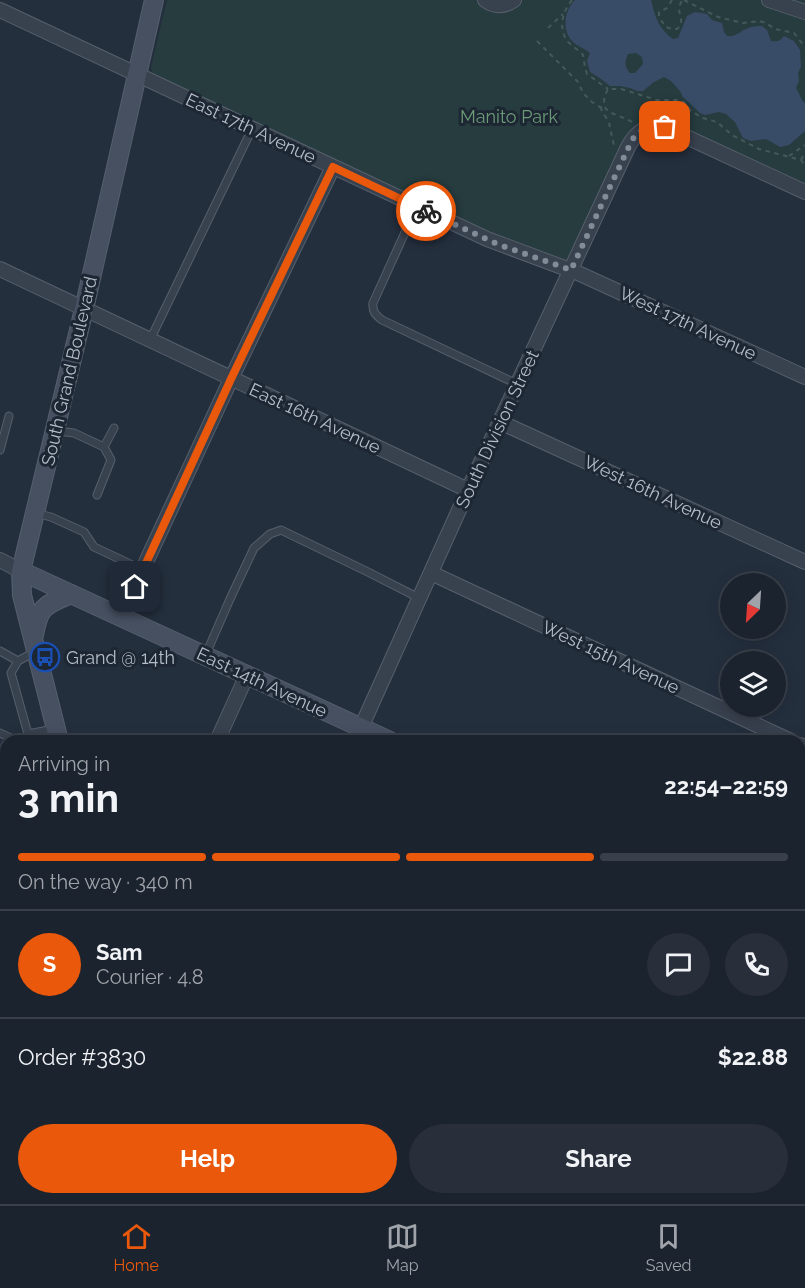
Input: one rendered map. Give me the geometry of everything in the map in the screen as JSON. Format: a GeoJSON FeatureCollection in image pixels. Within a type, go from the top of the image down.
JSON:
{"type":"FeatureCollection","features":[{"type":"Feature","properties":{"kind":"main road","name":"South Grand Boulevard"},"geometry":{"type":"LineString","coordinates":[[57,735],[22,595],[21,571],[84,309],[154,0]]}},
{"type":"Feature","properties":{"kind":"main road","name":"East 14th Avenue"},"geometry":{"type":"LineString","coordinates":[[21,571],[248,675],[358,734]]}},
{"type":"Feature","properties":{"kind":"main road"},"geometry":{"type":"LineString","coordinates":[[34,646],[37,618],[42,610],[50,603],[71,594]]}},
{"type":"Feature","properties":{"kind":"street"},"geometry":{"type":"LineString","coordinates":[[485,0],[502,6],[514,0]]}},
{"type":"Feature","properties":{"kind":"street"},"geometry":{"type":"LineString","coordinates":[[769,0],[805,12]]}},
{"type":"Feature","properties":{"kind":"street","name":"East 17th Avenue"},"geometry":{"type":"LineString","coordinates":[[0,10],[497,244],[571,270]]}},
{"type":"Feature","properties":{"kind":"street"},"geometry":{"type":"LineString","coordinates":[[643,126],[665,127],[805,192]]}},
{"type":"Feature","properties":{"kind":"street","name":"South Division Street"},"geometry":{"type":"LineString","coordinates":[[358,734],[517,384],[630,143],[643,126]]}},
{"type":"Feature","properties":{"kind":"street"},"geometry":{"type":"LineString","coordinates":[[121,616],[333,167]]}},
{"type":"Feature","properties":{"kind":"street","name":"East 16th Avenue"},"geometry":{"type":"LineString","coordinates":[[0,269],[468,490]]}},
{"type":"Feature","properties":{"kind":"street","name":"West 17th Avenue"},"geometry":{"type":"LineString","coordinates":[[571,270],[805,377]]}},
{"type":"Feature","properties":{"kind":"street","name":"West 16th Avenue"},"geometry":{"type":"LineString","coordinates":[[500,422],[805,562]]}},
{"type":"Feature","properties":{"kind":"street","name":"East 14th Avenue"},"geometry":{"type":"LineString","coordinates":[[0,560],[21,571]]}},
{"type":"Feature","properties":{"kind":"street","name":"West 15th Avenue"},"geometry":{"type":"LineString","coordinates":[[431,573],[778,735]]}},
{"type":"Feature","properties":{"kind":"street"},"geometry":{"type":"LineString","coordinates":[[220,735],[248,675]]}},
{"type":"Feature","properties":{"kind":"lane"},"geometry":{"type":"LineString","coordinates":[[150,340],[252,129]]}},
{"type":"Feature","properties":{"kind":"lane"},"geometry":{"type":"LineString","coordinates":[[417,206],[372,309],[382,320],[517,384]]}},
{"type":"Feature","properties":{"kind":"lane"},"geometry":{"type":"LineString","coordinates":[[0,450],[9,416]]}},
{"type":"Feature","properties":{"kind":"lane"},"geometry":{"type":"LineString","coordinates":[[104,447],[114,428]]}},
{"type":"Feature","properties":{"kind":"lane"},"geometry":{"type":"LineString","coordinates":[[55,430],[74,434],[104,447],[111,460],[97,495]]}},
{"type":"Feature","properties":{"kind":"lane"},"geometry":{"type":"LineString","coordinates":[[35,513],[51,517],[84,532],[94,547],[143,570]]}},
{"type":"Feature","properties":{"kind":"lane"},"geometry":{"type":"LineString","coordinates":[[206,656],[254,548],[270,534],[281,530],[419,598]]}},
{"type":"Feature","properties":{"kind":"lane"},"geometry":{"type":"LineString","coordinates":[[28,735],[11,673],[18,661],[34,646]]}},
{"type":"Feature","properties":{"kind":"lane"},"geometry":{"type":"LineString","coordinates":[[0,651],[18,661]]}},
{"type":"Feature","properties":{"kind":"path"},"geometry":{"type":"LineString","coordinates":[[548,28],[564,13],[572,0]]}},
{"type":"Feature","properties":{"kind":"path"},"geometry":{"type":"LineString","coordinates":[[672,0],[667,8],[659,12],[659,16],[669,29],[677,29],[680,26],[682,19],[679,9],[683,0],[718,17],[743,23],[759,21],[775,30],[794,33],[805,47]]}},
{"type":"Feature","properties":{"kind":"path"},"geometry":{"type":"LineString","coordinates":[[564,13],[563,33],[567,40],[583,56],[587,74],[608,89],[621,88],[657,100],[684,102],[691,111],[717,122],[732,135],[759,149],[801,160],[805,166]]}},
{"type":"Feature","properties":{"kind":"path"},"geometry":{"type":"LineString","coordinates":[[537,41],[578,82],[583,93],[600,107],[611,114],[643,126]]}},
{"type":"Feature","properties":{"kind":"path"},"geometry":{"type":"LineString","coordinates":[[606,109],[604,100],[608,89]]}},
{"type":"Feature","properties":{"kind":"path"},"geometry":{"type":"LineString","coordinates":[[600,107],[609,123],[615,147]]}},
{"type":"Feature","properties":{"kind":"path"},"geometry":{"type":"LineString","coordinates":[[789,156],[805,145]]}},
{"type":"Feature","properties":{"kind":"path"},"geometry":{"type":"LineString","coordinates":[[801,160],[805,152]]}},
{"type":"Feature","properties":{"kind":"green space","name":"Manito Park"},"geometry":{"type":"Polygon","coordinates":[[[167,0],[805,0],[805,183],[669,122],[651,120],[568,261],[563,261],[497,237],[153,75],[151,67],[167,0]]]}},
{"type":"Feature","properties":{"kind":"water"},"geometry":{"type":"Polygon","coordinates":[[[575,0],[651,0],[658,22],[673,39],[678,38],[687,16],[695,12],[707,14],[712,20],[722,23],[727,36],[735,35],[750,27],[762,26],[767,30],[771,41],[779,41],[784,36],[794,41],[800,50],[801,67],[796,88],[805,103],[805,131],[789,145],[780,147],[766,139],[751,141],[743,138],[735,122],[726,114],[719,112],[705,115],[700,113],[683,97],[671,81],[664,77],[643,91],[610,86],[590,72],[587,61],[590,53],[572,41],[568,35],[566,17],[575,0]],[[636,53],[628,54],[626,64],[630,73],[635,73],[643,64],[642,57],[636,53]]]}},
{"type":"Feature","properties":{"kind":"way so far"},"geometry":{"type":"LineString","coordinates":[[426,211],[497,244],[571,270],[632,140],[646,128],[665,127]]}},
{"type":"Feature","properties":{"kind":"place","name":"Grand @ 14th"},"geometry":{"type":"Point","coordinates":[45,657]}},
{"type":"Feature","properties":{"kind":"route"},"geometry":{"type":"LineString","coordinates":[[135,587],[231,379],[333,167],[426,211]]}}]}
